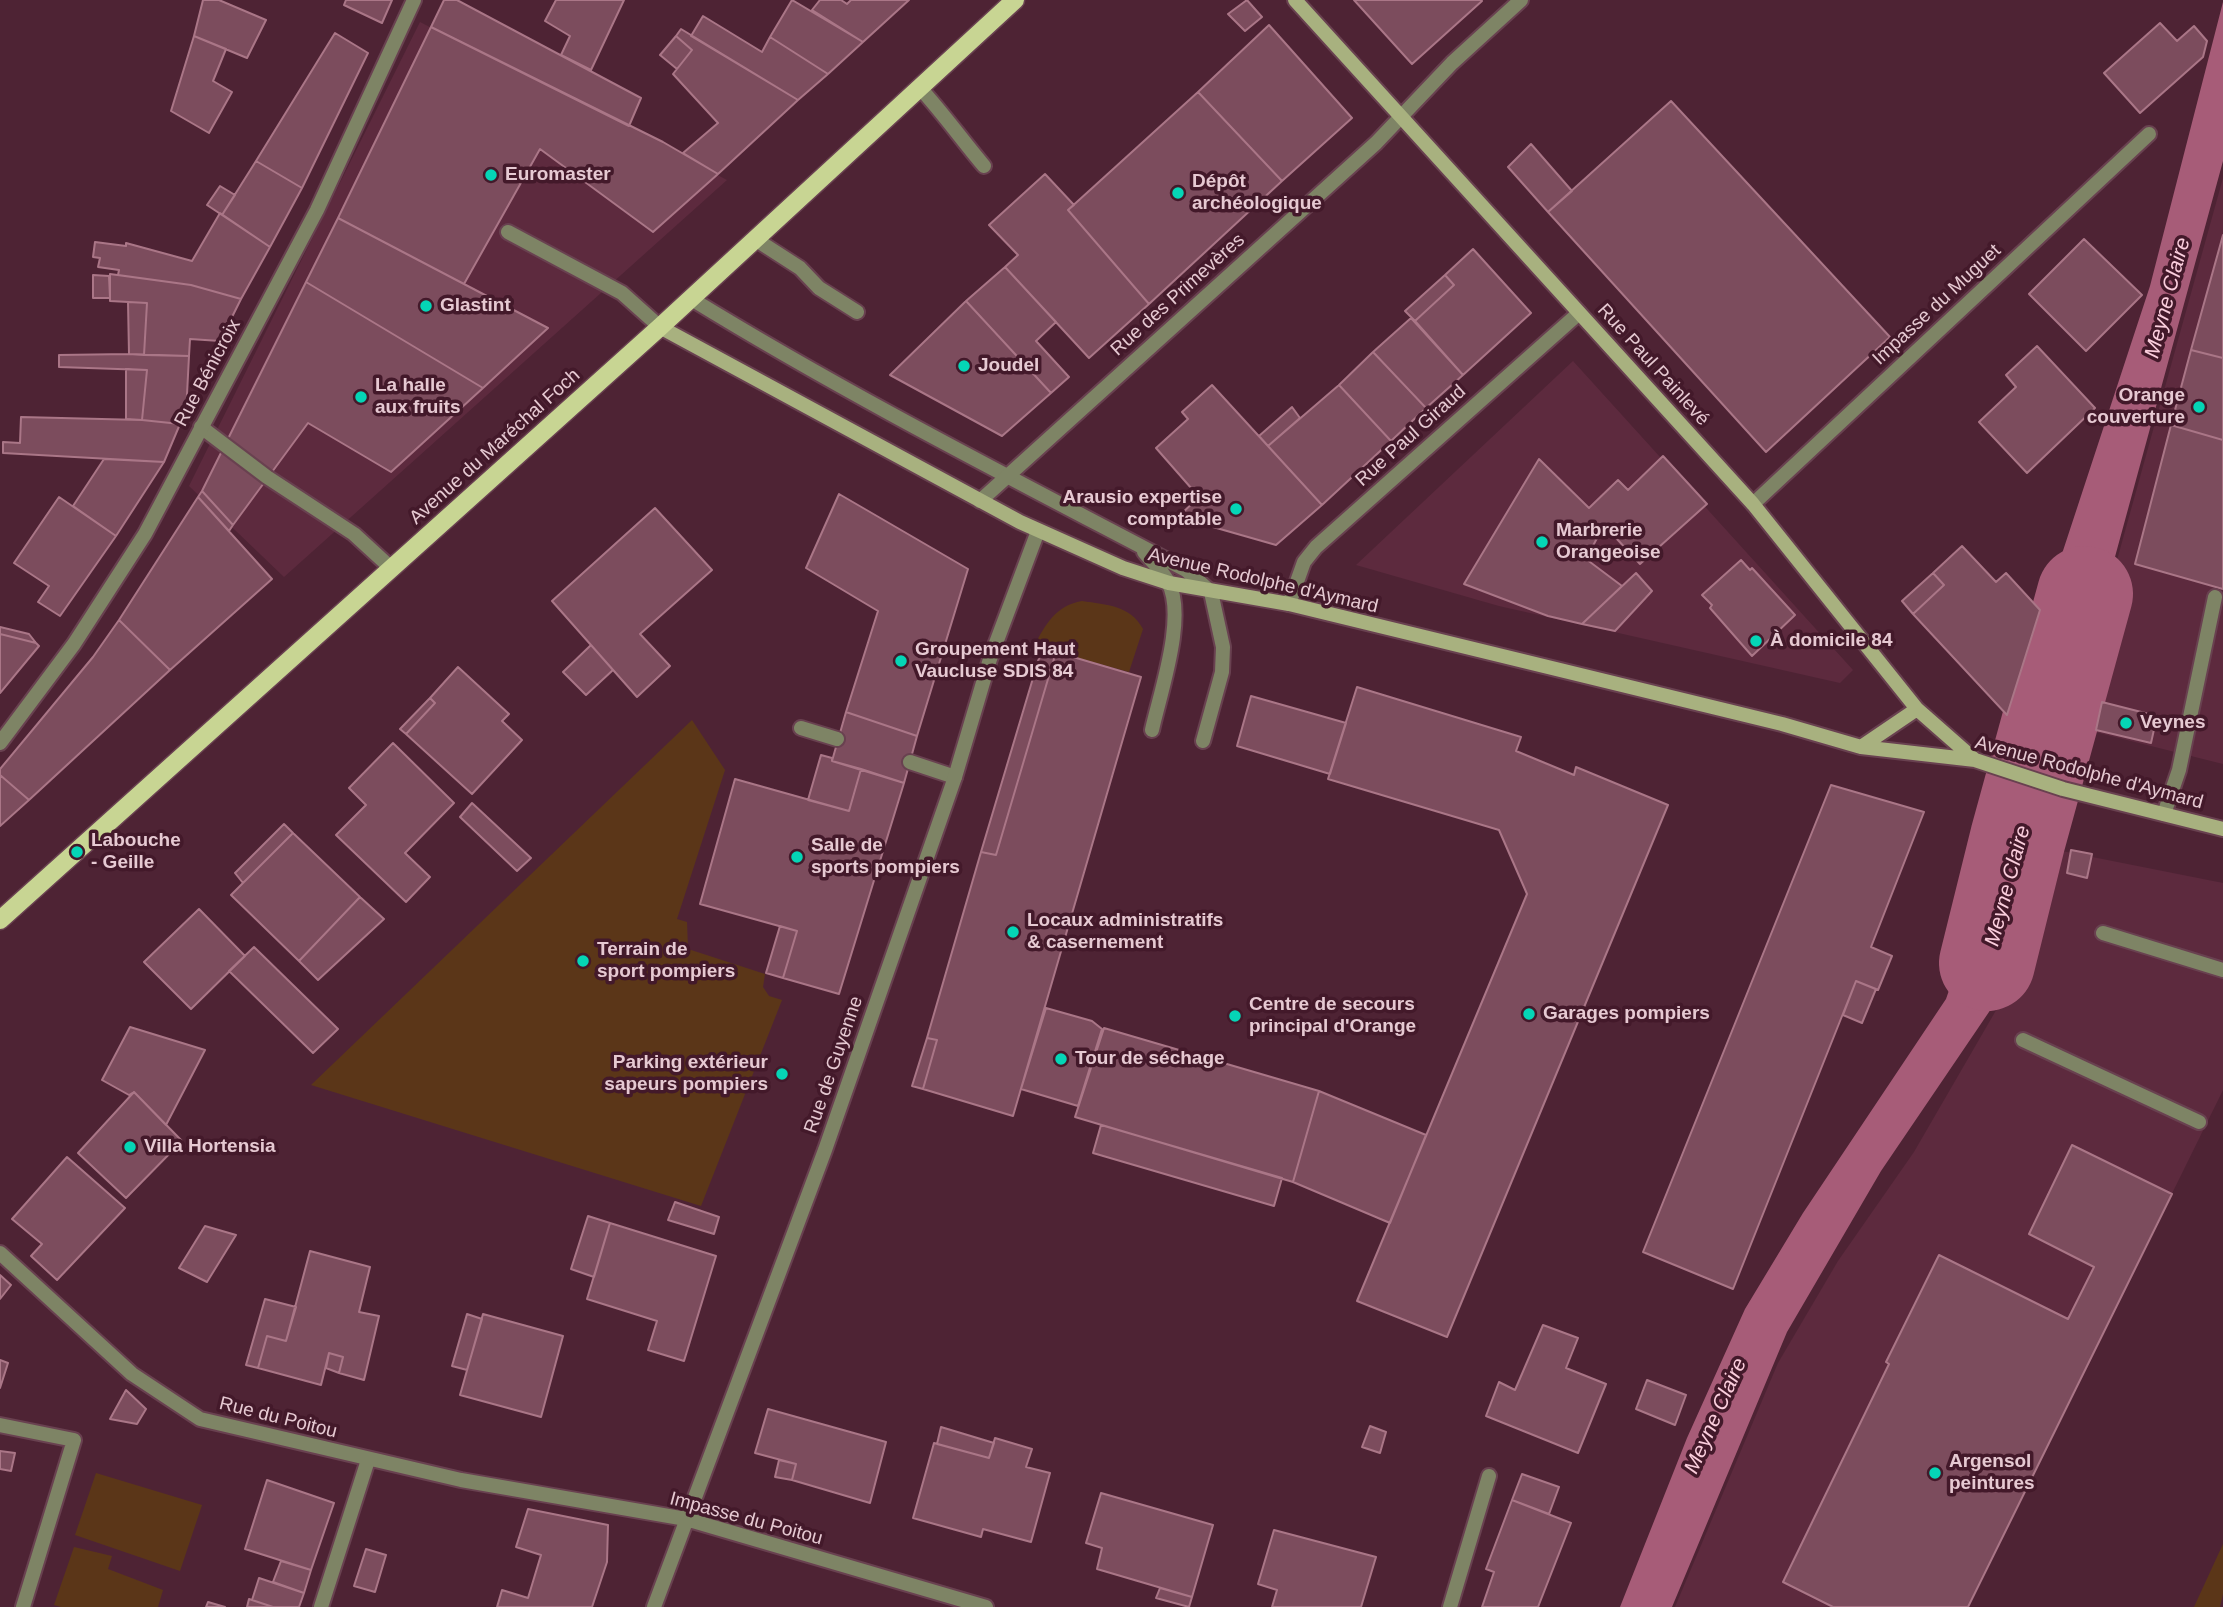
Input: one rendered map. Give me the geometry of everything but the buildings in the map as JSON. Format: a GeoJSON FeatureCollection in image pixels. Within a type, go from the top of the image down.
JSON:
{"type":"FeatureCollection","features":[{"type":"Feature","properties":{"kind":"main road","name":"Avenue du Maréchal Foch"},"geometry":{"type":"LineString","coordinates":[[0,920],[660,327],[1015,0]]}},
{"type":"Feature","properties":{"kind":"street","name":"Rue Bénicroix"},"geometry":{"type":"LineString","coordinates":[[0,743],[74,644],[145,534],[317,210],[414,0]]}},
{"type":"Feature","properties":{"kind":"street","name":"Rue Paul Painlevé"},"geometry":{"type":"LineString","coordinates":[[1295,0],[1753,504],[1917,709],[1975,760]]}},
{"type":"Feature","properties":{"kind":"street","name":"Rue des Primevères"},"geometry":{"type":"LineString","coordinates":[[980,501],[1376,143],[1452,63],[1521,0]]}},
{"type":"Feature","properties":{"kind":"street"},"geometry":{"type":"LineString","coordinates":[[920,88],[984,166]]}},
{"type":"Feature","properties":{"kind":"street","name":"Impasse du Muguet"},"geometry":{"type":"LineString","coordinates":[[1753,504],[2149,134]]}},
{"type":"Feature","properties":{"kind":"street"},"geometry":{"type":"LineString","coordinates":[[508,232],[622,293],[660,327]]}},
{"type":"Feature","properties":{"kind":"street"},"geometry":{"type":"LineString","coordinates":[[755,239],[800,268],[819,288],[857,312]]}},
{"type":"Feature","properties":{"kind":"street"},"geometry":{"type":"LineString","coordinates":[[690,298],[774,349],[1185,570],[1211,592],[1223,647],[1222,672],[1203,741]]}},
{"type":"Feature","properties":{"kind":"street","name":"Rue Paul Giraud"},"geometry":{"type":"LineString","coordinates":[[1289,604],[1304,562],[1316,547],[1580,313]]}},
{"type":"Feature","properties":{"kind":"street","name":"Avenue Rodolphe d'Aymard"},"geometry":{"type":"LineString","coordinates":[[660,327],[1038,531],[1124,568],[1169,583],[1289,604],[1782,724],[1861,747],[1975,760],[2063,789],[2223,829]]}},
{"type":"Feature","properties":{"kind":"street"},"geometry":{"type":"LineString","coordinates":[[201,427],[267,477],[354,534],[391,568]]}},
{"type":"Feature","properties":{"kind":"street","name":"Rue de Guyenne"},"geometry":{"type":"LineString","coordinates":[[654,1607],[825,1150],[956,776],[990,659],[1038,531]]}},
{"type":"Feature","properties":{"kind":"street"},"geometry":{"type":"LineString","coordinates":[[1139,546],[1169,583],[1176,613],[1175,632],[1152,730]]}},
{"type":"Feature","properties":{"kind":"street"},"geometry":{"type":"LineString","coordinates":[[2164,814],[2179,770],[2215,597]]}},
{"type":"Feature","properties":{"kind":"street"},"geometry":{"type":"LineString","coordinates":[[1861,747],[1917,709]]}},
{"type":"Feature","properties":{"kind":"street"},"geometry":{"type":"LineString","coordinates":[[801,728],[837,739]]}},
{"type":"Feature","properties":{"kind":"street"},"geometry":{"type":"LineString","coordinates":[[910,762],[956,776]]}},
{"type":"Feature","properties":{"kind":"street"},"geometry":{"type":"LineString","coordinates":[[2103,933],[2223,970]]}},
{"type":"Feature","properties":{"kind":"street"},"geometry":{"type":"LineString","coordinates":[[2023,1040],[2199,1122]]}},
{"type":"Feature","properties":{"kind":"street","name":"Rue du Poitou"},"geometry":{"type":"LineString","coordinates":[[0,1253],[132,1374],[200,1419],[368,1460]]}},
{"type":"Feature","properties":{"kind":"street"},"geometry":{"type":"LineString","coordinates":[[0,1426],[74,1440],[23,1607]]}},
{"type":"Feature","properties":{"kind":"street"},"geometry":{"type":"LineString","coordinates":[[321,1607],[368,1460]]}},
{"type":"Feature","properties":{"kind":"street","name":"Impasse du Poitou"},"geometry":{"type":"LineString","coordinates":[[368,1460],[461,1480],[686,1519],[986,1607]]}},
{"type":"Feature","properties":{"kind":"street"},"geometry":{"type":"LineString","coordinates":[[1450,1607],[1489,1476]]}},
{"type":"Feature","properties":{"kind":"shaded area"},"geometry":{"type":"Polygon","coordinates":[[[420,22],[727,180],[284,577],[189,486],[420,22]]]}},
{"type":"Feature","properties":{"kind":"shaded area"},"geometry":{"type":"Polygon","coordinates":[[[2223,178],[2223,764],[2071,726],[2223,178]]]}},
{"type":"Feature","properties":{"kind":"shaded area"},"geometry":{"type":"Polygon","coordinates":[[[1573,361],[1853,670],[1840,683],[1499,606],[1356,565],[1573,361]]]}},
{"type":"Feature","properties":{"kind":"shaded area"},"geometry":{"type":"Polygon","coordinates":[[[1082,601],[1109,605],[1125,611],[1138,621],[1143,629],[1129,672],[1034,646],[1052,617],[1065,607],[1082,601]]]}},
{"type":"Feature","properties":{"kind":"shaded area","name":"Terrain de sport pompiers"},"geometry":{"type":"Polygon","coordinates":[[[692,720],[725,770],[677,919],[687,922],[688,949],[765,974],[763,987],[769,996],[782,1000],[701,1206],[311,1085],[692,720]]]}},
{"type":"Feature","properties":{"kind":"shaded area","name":"Argensol peintures"},"geometry":{"type":"Polygon","coordinates":[[[2057,850],[2223,883],[2223,1090],[1968,1607],[1675,1607],[1778,1363],[1838,1261],[1914,1152],[2013,981],[2039,928],[2057,850]]]}},
{"type":"Feature","properties":{"kind":"shaded area"},"geometry":{"type":"Polygon","coordinates":[[[96,1473],[202,1505],[180,1571],[75,1535],[96,1473]]]}},
{"type":"Feature","properties":{"kind":"shaded area"},"geometry":{"type":"Polygon","coordinates":[[[2223,1544],[2223,1594],[2220,1607],[2194,1607],[2223,1544]]]}},
{"type":"Feature","properties":{"kind":"shaded area"},"geometry":{"type":"Polygon","coordinates":[[[74,1547],[112,1556],[108,1569],[163,1590],[158,1607],[54,1605],[74,1547]]]}},
{"type":"Feature","properties":{"kind":"water"},"geometry":{"type":"Polygon","coordinates":[[[2223,2],[2223,161],[2068,729],[2010,712],[2150,286],[2223,2]]]}},
{"type":"Feature","properties":{"kind":"water"},"geometry":{"type":"Polygon","coordinates":[[[2000,830],[2047,841],[2025,925],[1991,1009],[1881,1171],[1787,1332],[1672,1607],[1620,1607],[1687,1438],[1745,1309],[1803,1213],[1946,999],[2000,830]]]}},
{"type":"Feature","properties":{"kind":"pier"},"geometry":{"type":"Polygon","coordinates":[[[2012,714],[2072,730],[2068,732],[2011,718],[2012,714]]]}},
{"type":"Feature","properties":{"kind":"pier"},"geometry":{"type":"Polygon","coordinates":[[[2001,826],[2048,837],[2050,841],[1996,829],[2001,826]]]}},
{"type":"Feature","properties":{"kind":"waterway","name":"Meyne Claire"},"geometry":{"type":"LineString","coordinates":[[1987,963],[2018,838],[2085,594]]}},
{"type":"Feature","properties":{"kind":"place","name":"Euromaster"},"geometry":{"type":"Point","coordinates":[491,175]}},
{"type":"Feature","properties":{"kind":"place","name":"Dépôt archéologique"},"geometry":{"type":"Point","coordinates":[1178,193]}},
{"type":"Feature","properties":{"kind":"place","name":"Glastint"},"geometry":{"type":"Point","coordinates":[426,306]}},
{"type":"Feature","properties":{"kind":"place","name":"Joudel"},"geometry":{"type":"Point","coordinates":[964,366]}},
{"type":"Feature","properties":{"kind":"place","name":"La halle aux fruits"},"geometry":{"type":"Point","coordinates":[361,397]}},
{"type":"Feature","properties":{"kind":"place","name":"Orange couverture"},"geometry":{"type":"Point","coordinates":[2199,407]}},
{"type":"Feature","properties":{"kind":"place","name":"Arausio expertise comptable"},"geometry":{"type":"Point","coordinates":[1236,509]}},
{"type":"Feature","properties":{"kind":"place","name":"Marbrerie Orangeoise"},"geometry":{"type":"Point","coordinates":[1542,542]}},
{"type":"Feature","properties":{"kind":"place","name":"À domicile 84"},"geometry":{"type":"Point","coordinates":[1756,641]}},
{"type":"Feature","properties":{"kind":"place","name":"Groupement Haut Vaucluse SDIS 84"},"geometry":{"type":"Point","coordinates":[901,661]}},
{"type":"Feature","properties":{"kind":"place","name":"Veynes"},"geometry":{"type":"Point","coordinates":[2126,723]}},
{"type":"Feature","properties":{"kind":"place","name":"Labouche - Geille"},"geometry":{"type":"Point","coordinates":[77,852]}},
{"type":"Feature","properties":{"kind":"place","name":"Salle de sports pompiers"},"geometry":{"type":"Point","coordinates":[797,857]}},
{"type":"Feature","properties":{"kind":"place","name":"Locaux administratifs & casernement"},"geometry":{"type":"Point","coordinates":[1013,932]}},
{"type":"Feature","properties":{"kind":"place","name":"Terrain de sport pompiers"},"geometry":{"type":"Point","coordinates":[583,961]}},
{"type":"Feature","properties":{"kind":"place","name":"Garages pompiers"},"geometry":{"type":"Point","coordinates":[1529,1014]}},
{"type":"Feature","properties":{"kind":"place","name":"Centre de secours principal d'Orange"},"geometry":{"type":"Point","coordinates":[1235,1016]}},
{"type":"Feature","properties":{"kind":"place","name":"Tour de séchage"},"geometry":{"type":"Point","coordinates":[1061,1059]}},
{"type":"Feature","properties":{"kind":"place","name":"Parking extérieur sapeurs pompiers"},"geometry":{"type":"Point","coordinates":[782,1074]}},
{"type":"Feature","properties":{"kind":"place","name":"Villa Hortensia"},"geometry":{"type":"Point","coordinates":[130,1147]}},
{"type":"Feature","properties":{"kind":"place","name":"Argensol peintures"},"geometry":{"type":"Point","coordinates":[1935,1473]}}]}
